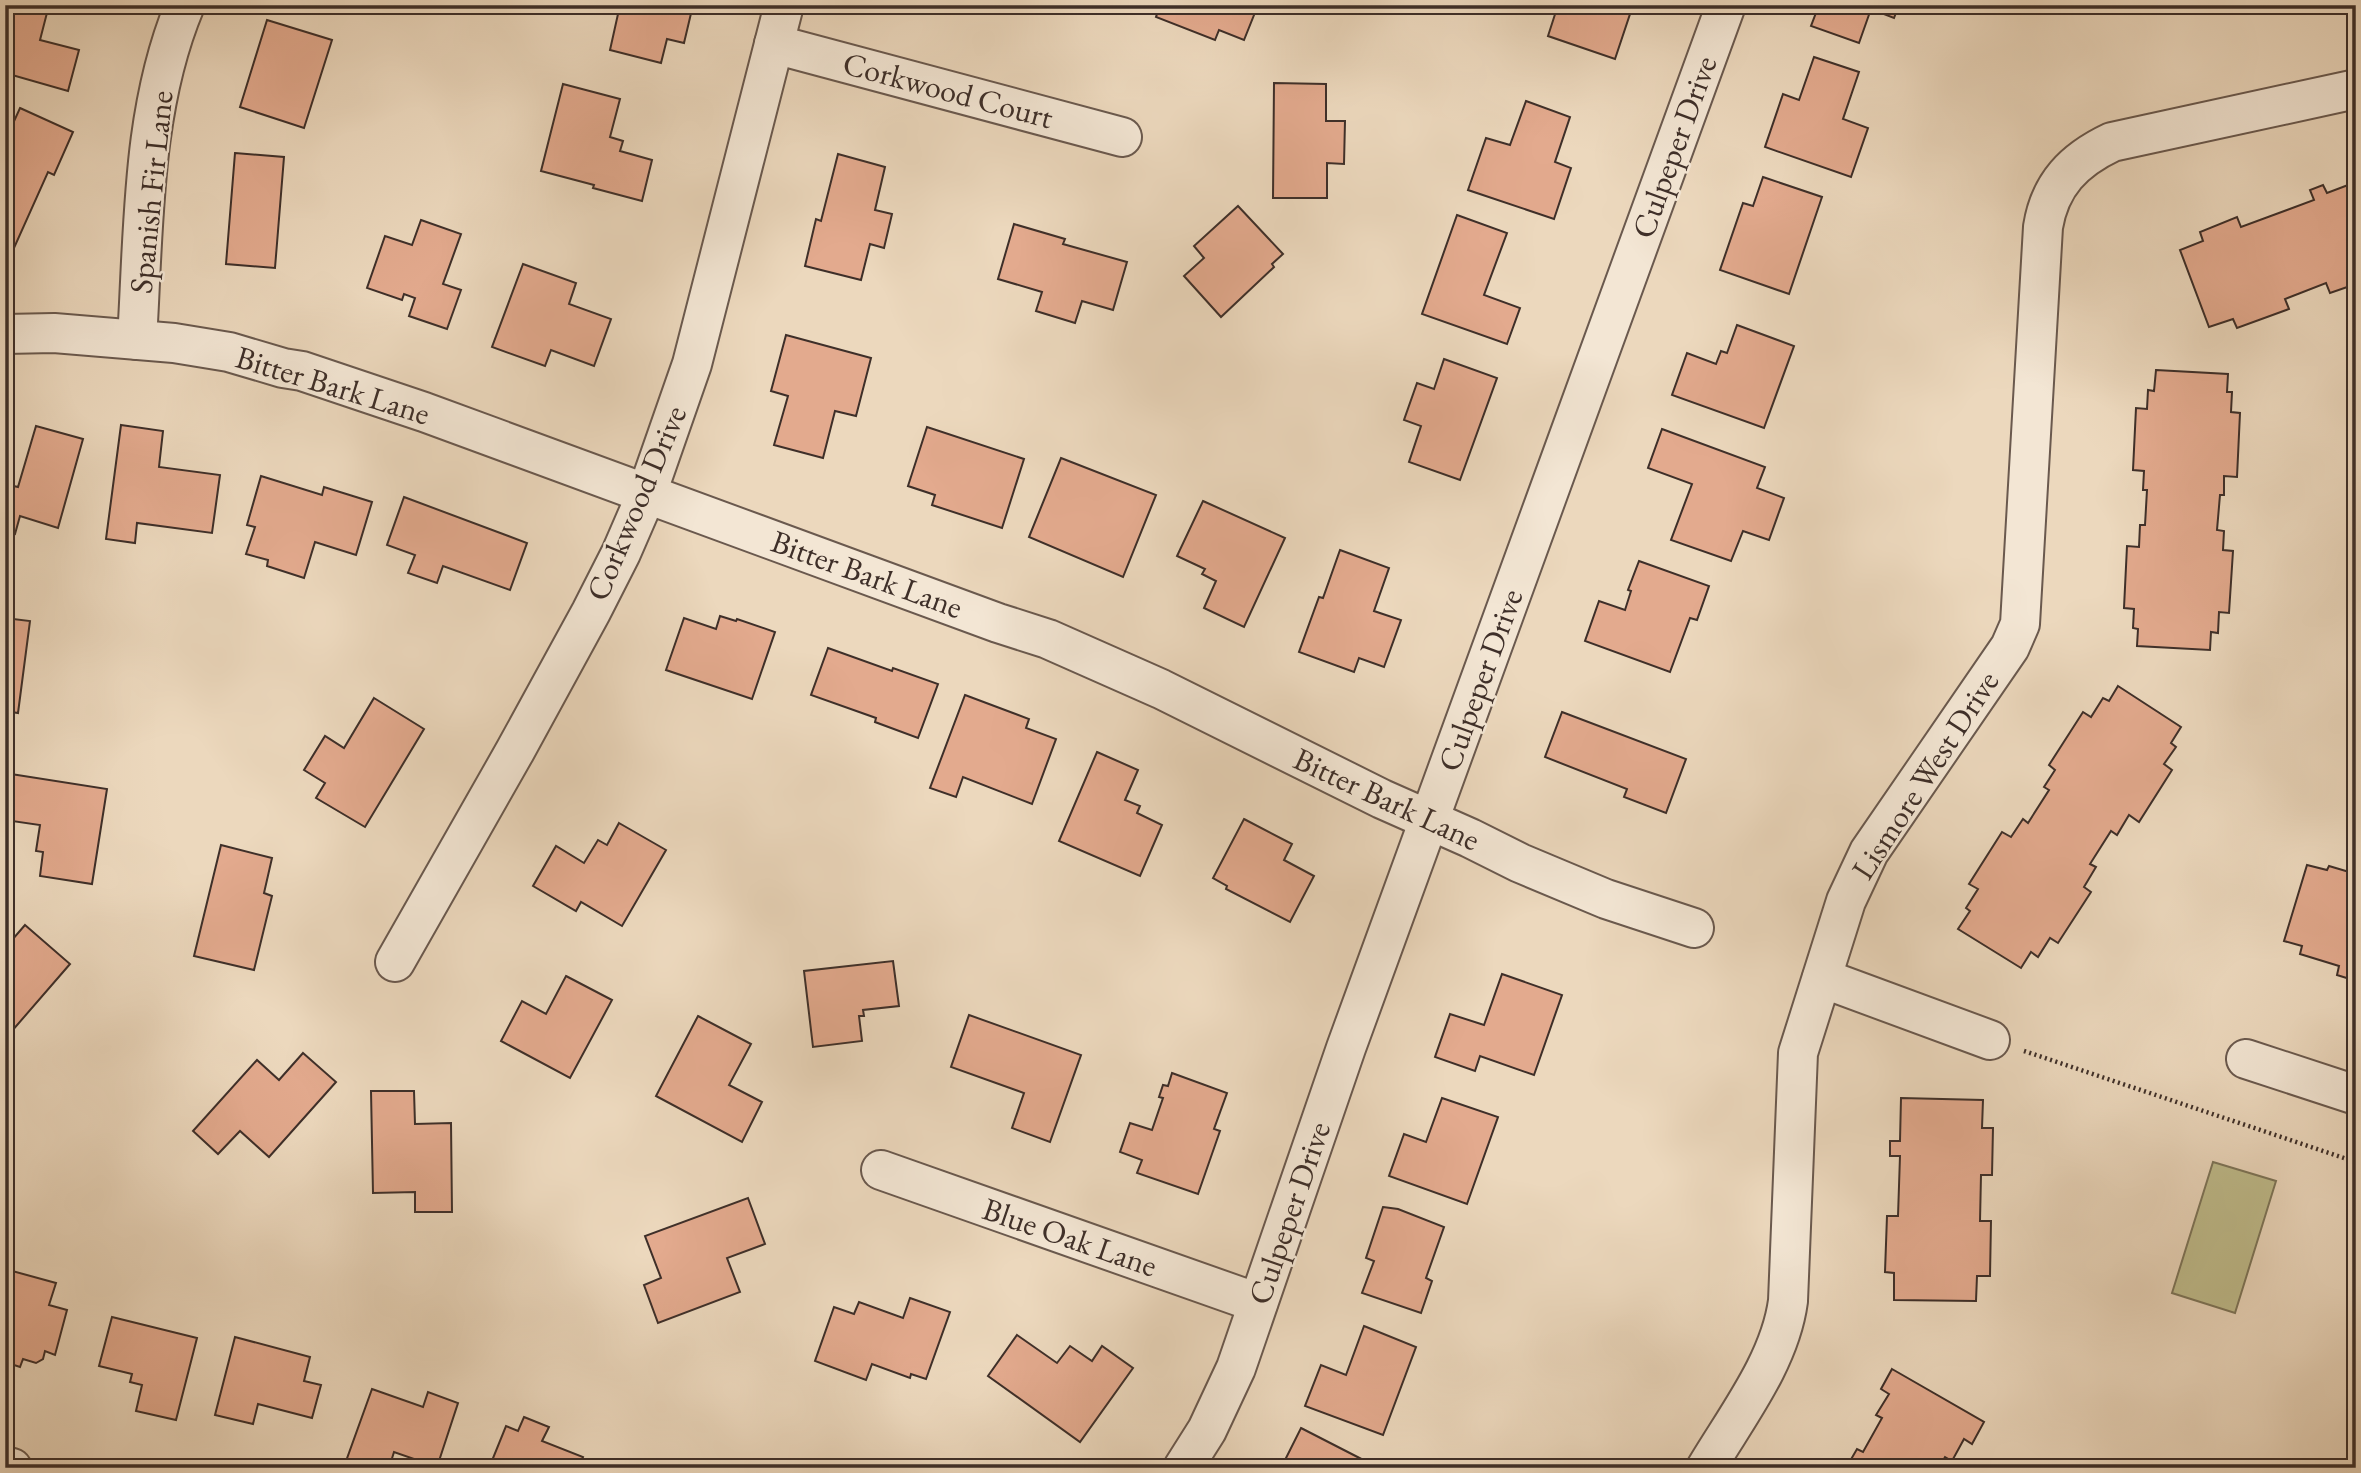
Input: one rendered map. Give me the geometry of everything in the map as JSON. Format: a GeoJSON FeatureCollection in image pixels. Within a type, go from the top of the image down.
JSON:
{"type":"FeatureCollection","features":[{"type":"Feature","properties":{"kind":"street","name":"Spanish Fir Lane"},"geometry":{"type":"LineString","coordinates":[[137,340],[154,115],[161,81],[185,5]]}},
{"type":"Feature","properties":{"kind":"street","name":"Corkwood Drive"},"geometry":{"type":"LineString","coordinates":[[395,962],[516,751],[621,552],[647,493],[692,364],[784,5]]}},
{"type":"Feature","properties":{"kind":"street","name":"Culpeper Drive"},"geometry":{"type":"LineString","coordinates":[[1183,1468],[1203,1437],[1222,1399],[1258,1303],[1346,1048],[1726,5]]}},
{"type":"Feature","properties":{"kind":"street","name":"Corkwood Court"},"geometry":{"type":"LineString","coordinates":[[774,44],[1122,137]]}},
{"type":"Feature","properties":{"kind":"street","name":"Lismore West Drive"},"geometry":{"type":"LineString","coordinates":[[1706,1468],[1773,1356],[1786,1315],[1798,1053],[1846,901],[1862,864],[2010,647],[2020,624],[2043,227],[2050,202],[2062,179],[2089,153],[2112,142],[2356,89]]}},
{"type":"Feature","properties":{"kind":"street","name":"Bitter Bark Lane"},"geometry":{"type":"LineString","coordinates":[[5,334],[54,332],[229,352],[302,371],[424,412],[1048,639],[1210,711],[1429,821],[1520,863],[1606,899],[1694,928]]}},
{"type":"Feature","properties":{"kind":"street"},"geometry":{"type":"LineString","coordinates":[[1822,978],[1990,1040]]}},
{"type":"Feature","properties":{"kind":"street"},"geometry":{"type":"LineString","coordinates":[[2246,1059],[2356,1096]]}},
{"type":"Feature","properties":{"kind":"street","name":"Blue Oak Lane"},"geometry":{"type":"LineString","coordinates":[[881,1170],[1258,1303]]}},
{"type":"Feature","properties":{"kind":"street"},"geometry":{"type":"LineString","coordinates":[[5,1466],[12,1468]]}},
{"type":"Feature","properties":{"kind":"path"},"geometry":{"type":"LineString","coordinates":[[1990,1040],[2356,1162]]}},
{"type":"Feature","properties":{"kind":"shaded area"},"geometry":{"type":"Polygon","coordinates":[[[2213,1162],[2276,1181],[2235,1313],[2172,1293],[2213,1162]]]}},
{"type":"Feature","properties":{"kind":"building"},"geometry":{"type":"Polygon","coordinates":[[[5,5],[49,5],[40,40],[79,50],[68,91],[5,73],[5,5]]]}},
{"type":"Feature","properties":{"kind":"building"},"geometry":{"type":"Polygon","coordinates":[[[620,5],[693,5],[684,43],[667,39],[661,63],[610,50],[620,5]]]}},
{"type":"Feature","properties":{"kind":"building"},"geometry":{"type":"Polygon","coordinates":[[[1160,5],[1258,5],[1244,40],[1219,30],[1215,40],[1156,17],[1160,5]]]}},
{"type":"Feature","properties":{"kind":"building"},"geometry":{"type":"Polygon","coordinates":[[[1558,5],[1627,5],[1625,12],[1630,14],[1615,59],[1548,36],[1558,5]]]}},
{"type":"Feature","properties":{"kind":"building"},"geometry":{"type":"Polygon","coordinates":[[[1819,5],[1899,5],[1894,18],[1871,9],[1859,43],[1811,26],[1819,5]]]}},
{"type":"Feature","properties":{"kind":"building"},"geometry":{"type":"Polygon","coordinates":[[[267,20],[332,40],[304,128],[240,107],[267,20]]]}},
{"type":"Feature","properties":{"kind":"building"},"geometry":{"type":"Polygon","coordinates":[[[1814,57],[1859,72],[1843,119],[1868,128],[1851,177],[1765,147],[1783,94],[1799,100],[1814,57]]]}},
{"type":"Feature","properties":{"kind":"building"},"geometry":{"type":"Polygon","coordinates":[[[1274,83],[1326,84],[1326,121],[1345,121],[1344,164],[1327,163],[1327,198],[1273,198],[1274,83]]]}},
{"type":"Feature","properties":{"kind":"building"},"geometry":{"type":"Polygon","coordinates":[[[563,84],[620,99],[610,137],[623,141],[620,151],[652,160],[642,201],[541,171],[563,84]]]}},
{"type":"Feature","properties":{"kind":"building"},"geometry":{"type":"Polygon","coordinates":[[[1526,101],[1570,117],[1555,162],[1571,168],[1554,219],[1468,190],[1486,138],[1510,145],[1526,101]]]}},
{"type":"Feature","properties":{"kind":"building"},"geometry":{"type":"Polygon","coordinates":[[[20,108],[73,132],[54,175],[48,172],[14,248],[5,244],[5,141],[20,108]]]}},
{"type":"Feature","properties":{"kind":"building"},"geometry":{"type":"Polygon","coordinates":[[[235,153],[284,157],[275,268],[226,264],[235,153]]]}},
{"type":"Feature","properties":{"kind":"building"},"geometry":{"type":"Polygon","coordinates":[[[838,154],[885,167],[875,210],[892,214],[884,248],[870,244],[861,280],[805,266],[816,219],[821,221],[838,154]]]}},
{"type":"Feature","properties":{"kind":"building"},"geometry":{"type":"Polygon","coordinates":[[[1763,177],[1822,197],[1789,294],[1720,270],[1743,203],[1753,206],[1763,177]]]}},
{"type":"Feature","properties":{"kind":"building"},"geometry":{"type":"Polygon","coordinates":[[[2356,182],[2356,284],[2330,293],[2326,283],[2285,299],[2289,309],[2237,328],[2233,319],[2209,327],[2180,250],[2203,241],[2200,232],[2237,217],[2241,227],[2314,200],[2310,190],[2323,185],[2327,193],[2356,182]]]}},
{"type":"Feature","properties":{"kind":"building"},"geometry":{"type":"Polygon","coordinates":[[[1238,206],[1283,254],[1272,264],[1274,267],[1221,317],[1184,276],[1204,258],[1194,246],[1238,206]]]}},
{"type":"Feature","properties":{"kind":"building"},"geometry":{"type":"Polygon","coordinates":[[[1457,215],[1507,233],[1484,295],[1520,308],[1507,344],[1422,314],[1457,215]]]}},
{"type":"Feature","properties":{"kind":"building"},"geometry":{"type":"Polygon","coordinates":[[[421,220],[461,234],[443,284],[461,290],[447,329],[409,316],[415,298],[404,294],[402,300],[367,288],[385,236],[412,245],[421,220]]]}},
{"type":"Feature","properties":{"kind":"building"},"geometry":{"type":"Polygon","coordinates":[[[1014,224],[1065,239],[1063,244],[1127,262],[1113,310],[1082,301],[1075,323],[1036,311],[1042,292],[998,279],[1014,224]]]}},
{"type":"Feature","properties":{"kind":"building"},"geometry":{"type":"Polygon","coordinates":[[[523,264],[576,283],[569,304],[611,319],[594,366],[551,350],[545,366],[492,347],[523,264]]]}},
{"type":"Feature","properties":{"kind":"building"},"geometry":{"type":"Polygon","coordinates":[[[1737,325],[1794,346],[1764,428],[1672,395],[1687,353],[1716,364],[1721,351],[1727,353],[1737,325]]]}},
{"type":"Feature","properties":{"kind":"building"},"geometry":{"type":"Polygon","coordinates":[[[786,335],[871,358],[856,416],[835,411],[823,458],[774,445],[788,396],[771,391],[786,335]]]}},
{"type":"Feature","properties":{"kind":"building"},"geometry":{"type":"Polygon","coordinates":[[[1444,359],[1497,378],[1460,480],[1409,462],[1421,426],[1404,420],[1417,383],[1434,389],[1444,359]]]}},
{"type":"Feature","properties":{"kind":"building"},"geometry":{"type":"Polygon","coordinates":[[[2156,370],[2228,374],[2227,392],[2232,392],[2231,412],[2240,413],[2237,477],[2224,476],[2224,495],[2220,495],[2217,530],[2224,531],[2223,550],[2233,551],[2229,613],[2219,612],[2218,633],[2211,632],[2210,650],[2137,646],[2138,629],[2133,628],[2134,609],[2124,608],[2127,546],[2139,547],[2140,525],[2145,525],[2147,490],[2143,490],[2144,471],[2133,470],[2136,408],[2147,409],[2148,390],[2154,391],[2156,370]]]}},
{"type":"Feature","properties":{"kind":"building"},"geometry":{"type":"Polygon","coordinates":[[[121,425],[163,431],[159,467],[220,475],[212,533],[137,523],[135,543],[106,539],[121,425]]]}},
{"type":"Feature","properties":{"kind":"building"},"geometry":{"type":"Polygon","coordinates":[[[36,426],[83,439],[58,528],[20,516],[15,534],[5,531],[5,484],[18,487],[36,426]]]}},
{"type":"Feature","properties":{"kind":"building"},"geometry":{"type":"Polygon","coordinates":[[[927,427],[1024,459],[1002,528],[932,505],[935,495],[908,486],[927,427]]]}},
{"type":"Feature","properties":{"kind":"building"},"geometry":{"type":"Polygon","coordinates":[[[1662,429],[1765,467],[1757,488],[1784,498],[1769,540],[1743,531],[1731,561],[1671,540],[1692,484],[1648,468],[1662,429]]]}},
{"type":"Feature","properties":{"kind":"building"},"geometry":{"type":"Polygon","coordinates":[[[1061,458],[1156,495],[1123,577],[1029,537],[1061,458]]]}},
{"type":"Feature","properties":{"kind":"building"},"geometry":{"type":"Polygon","coordinates":[[[261,476],[322,495],[324,487],[372,502],[356,555],[315,542],[304,578],[267,566],[268,560],[246,554],[255,527],[247,525],[261,476]]]}},
{"type":"Feature","properties":{"kind":"building"},"geometry":{"type":"Polygon","coordinates":[[[404,497],[527,543],[510,590],[443,566],[437,583],[408,573],[415,555],[387,545],[404,497]]]}},
{"type":"Feature","properties":{"kind":"building"},"geometry":{"type":"Polygon","coordinates":[[[1203,501],[1285,538],[1244,627],[1204,608],[1216,581],[1202,574],[1205,569],[1177,556],[1203,501]]]}},
{"type":"Feature","properties":{"kind":"building"},"geometry":{"type":"Polygon","coordinates":[[[1340,550],[1389,568],[1374,611],[1401,620],[1384,667],[1359,658],[1354,672],[1299,652],[1319,597],[1323,598],[1340,550]]]}},
{"type":"Feature","properties":{"kind":"building"},"geometry":{"type":"Polygon","coordinates":[[[1639,561],[1709,586],[1697,620],[1690,618],[1670,672],[1585,641],[1599,601],[1625,610],[1631,591],[1628,590],[1639,561]]]}},
{"type":"Feature","properties":{"kind":"building"},"geometry":{"type":"Polygon","coordinates":[[[720,616],[775,632],[752,699],[666,670],[684,618],[716,629],[720,616]]]}},
{"type":"Feature","properties":{"kind":"building"},"geometry":{"type":"Polygon","coordinates":[[[5,618],[30,621],[18,713],[5,711],[5,618]]]}},
{"type":"Feature","properties":{"kind":"building"},"geometry":{"type":"Polygon","coordinates":[[[828,648],[938,684],[918,738],[875,722],[876,718],[811,695],[828,648]]]}},
{"type":"Feature","properties":{"kind":"building"},"geometry":{"type":"Polygon","coordinates":[[[2118,686],[2181,727],[2171,743],[2176,747],[2164,764],[2172,770],[2139,822],[2129,815],[2117,835],[2111,831],[2090,864],[2096,867],[2084,887],[2091,892],[2058,943],[2050,938],[2038,957],[2031,952],[2021,968],[1958,929],[1970,911],[1966,908],[1978,889],[1969,884],[2002,832],[2011,837],[2023,819],[2028,823],[2049,790],[2044,787],[2055,770],[2049,765],[2083,712],[2091,717],[2103,698],[2109,701],[2118,686]]]}},
{"type":"Feature","properties":{"kind":"building"},"geometry":{"type":"Polygon","coordinates":[[[965,695],[1029,719],[1026,728],[1056,739],[1032,804],[963,777],[956,797],[930,788],[965,695]]]}},
{"type":"Feature","properties":{"kind":"building"},"geometry":{"type":"Polygon","coordinates":[[[374,698],[424,729],[365,827],[316,798],[325,783],[304,770],[325,736],[344,748],[374,698]]]}},
{"type":"Feature","properties":{"kind":"building"},"geometry":{"type":"Polygon","coordinates":[[[1562,712],[1686,759],[1666,813],[1624,797],[1627,789],[1545,757],[1562,712]]]}},
{"type":"Feature","properties":{"kind":"building"},"geometry":{"type":"Polygon","coordinates":[[[1097,752],[1138,770],[1125,800],[1140,806],[1137,813],[1162,825],[1140,876],[1059,841],[1097,752]]]}},
{"type":"Feature","properties":{"kind":"building"},"geometry":{"type":"Polygon","coordinates":[[[11,774],[107,789],[92,884],[40,876],[43,852],[36,851],[40,825],[5,820],[11,774]]]}},
{"type":"Feature","properties":{"kind":"building"},"geometry":{"type":"Polygon","coordinates":[[[1244,819],[1292,844],[1284,860],[1314,876],[1290,922],[1226,889],[1227,886],[1213,878],[1244,819]]]}},
{"type":"Feature","properties":{"kind":"building"},"geometry":{"type":"Polygon","coordinates":[[[619,823],[666,850],[622,926],[581,902],[576,911],[533,886],[556,846],[584,863],[598,840],[607,845],[619,823]]]}},
{"type":"Feature","properties":{"kind":"building"},"geometry":{"type":"Polygon","coordinates":[[[221,845],[272,858],[264,893],[272,896],[254,970],[194,956],[221,845]]]}},
{"type":"Feature","properties":{"kind":"building"},"geometry":{"type":"Polygon","coordinates":[[[2307,865],[2327,870],[2329,866],[2356,874],[2356,981],[2337,975],[2339,966],[2300,954],[2302,946],[2284,941],[2307,865]]]}},
{"type":"Feature","properties":{"kind":"building"},"geometry":{"type":"Polygon","coordinates":[[[25,925],[70,964],[5,1039],[5,948],[25,925]]]}},
{"type":"Feature","properties":{"kind":"building"},"geometry":{"type":"Polygon","coordinates":[[[893,961],[899,1006],[863,1010],[864,1016],[859,1016],[862,1041],[813,1047],[804,971],[893,961]]]}},
{"type":"Feature","properties":{"kind":"building"},"geometry":{"type":"Polygon","coordinates":[[[1502,974],[1562,995],[1534,1075],[1480,1056],[1475,1071],[1435,1057],[1450,1014],[1484,1025],[1502,974]]]}},
{"type":"Feature","properties":{"kind":"building"},"geometry":{"type":"Polygon","coordinates":[[[566,976],[612,1000],[570,1078],[501,1041],[522,1001],[546,1014],[566,976]]]}},
{"type":"Feature","properties":{"kind":"building"},"geometry":{"type":"Polygon","coordinates":[[[969,1015],[1081,1055],[1050,1142],[1012,1128],[1024,1093],[951,1067],[969,1015]]]}},
{"type":"Feature","properties":{"kind":"building"},"geometry":{"type":"Polygon","coordinates":[[[698,1016],[751,1044],[729,1085],[762,1102],[742,1142],[656,1096],[698,1016]]]}},
{"type":"Feature","properties":{"kind":"building"},"geometry":{"type":"Polygon","coordinates":[[[303,1053],[336,1082],[269,1157],[240,1131],[218,1154],[193,1131],[257,1060],[279,1080],[303,1053]]]}},
{"type":"Feature","properties":{"kind":"building"},"geometry":{"type":"Polygon","coordinates":[[[1172,1073],[1227,1093],[1214,1129],[1220,1131],[1198,1194],[1137,1173],[1142,1160],[1120,1152],[1130,1123],[1152,1130],[1163,1098],[1159,1097],[1163,1085],[1168,1086],[1172,1073]]]}},
{"type":"Feature","properties":{"kind":"building"},"geometry":{"type":"Polygon","coordinates":[[[371,1091],[414,1091],[415,1124],[451,1123],[452,1212],[415,1212],[415,1192],[373,1193],[371,1091]]]}},
{"type":"Feature","properties":{"kind":"building"},"geometry":{"type":"Polygon","coordinates":[[[1442,1098],[1498,1117],[1467,1204],[1389,1176],[1404,1134],[1426,1142],[1442,1098]]]}},
{"type":"Feature","properties":{"kind":"building"},"geometry":{"type":"Polygon","coordinates":[[[1901,1098],[1983,1100],[1982,1128],[1993,1128],[1992,1175],[1981,1175],[1980,1221],[1991,1221],[1990,1276],[1977,1276],[1976,1301],[1894,1300],[1894,1273],[1885,1272],[1887,1216],[1898,1216],[1900,1156],[1890,1156],[1890,1141],[1900,1141],[1901,1098]]]}},
{"type":"Feature","properties":{"kind":"building"},"geometry":{"type":"Polygon","coordinates":[[[748,1198],[765,1244],[727,1258],[740,1292],[658,1323],[644,1285],[661,1278],[645,1236],[748,1198]]]}},
{"type":"Feature","properties":{"kind":"building"},"geometry":{"type":"Polygon","coordinates":[[[1383,1207],[1398,1209],[1444,1227],[1426,1278],[1432,1281],[1421,1313],[1362,1293],[1374,1261],[1366,1258],[1383,1207]]]}},
{"type":"Feature","properties":{"kind":"building"},"geometry":{"type":"Polygon","coordinates":[[[5,1269],[56,1283],[49,1305],[67,1310],[55,1355],[45,1351],[43,1359],[36,1363],[23,1359],[20,1367],[8,1363],[5,1373],[5,1269]]]}},
{"type":"Feature","properties":{"kind":"building"},"geometry":{"type":"Polygon","coordinates":[[[910,1298],[950,1312],[926,1379],[911,1374],[910,1378],[872,1364],[866,1380],[815,1361],[834,1307],[854,1314],[859,1302],[903,1318],[910,1298]]]}},
{"type":"Feature","properties":{"kind":"building"},"geometry":{"type":"Polygon","coordinates":[[[112,1317],[197,1338],[176,1420],[136,1411],[142,1385],[130,1382],[132,1374],[99,1366],[112,1317]]]}},
{"type":"Feature","properties":{"kind":"building"},"geometry":{"type":"Polygon","coordinates":[[[1364,1326],[1416,1347],[1383,1435],[1305,1406],[1321,1365],[1346,1375],[1364,1326]]]}},
{"type":"Feature","properties":{"kind":"building"},"geometry":{"type":"Polygon","coordinates":[[[1017,1335],[1057,1363],[1070,1346],[1092,1361],[1102,1346],[1133,1368],[1080,1442],[988,1376],[1017,1335]]]}},
{"type":"Feature","properties":{"kind":"building"},"geometry":{"type":"Polygon","coordinates":[[[235,1337],[310,1357],[304,1381],[321,1385],[312,1418],[258,1404],[253,1424],[215,1415],[235,1337]]]}},
{"type":"Feature","properties":{"kind":"building"},"geometry":{"type":"Polygon","coordinates":[[[1892,1369],[1984,1422],[1972,1444],[1964,1439],[1952,1461],[1945,1457],[1939,1468],[1846,1468],[1857,1449],[1863,1452],[1882,1418],[1876,1415],[1889,1394],[1881,1389],[1892,1369]]]}},
{"type":"Feature","properties":{"kind":"building"},"geometry":{"type":"Polygon","coordinates":[[[372,1389],[423,1407],[428,1392],[458,1403],[437,1467],[394,1452],[389,1468],[355,1468],[345,1464],[372,1389]]]}},
{"type":"Feature","properties":{"kind":"building"},"geometry":{"type":"Polygon","coordinates":[[[524,1417],[549,1427],[542,1441],[583,1457],[579,1468],[489,1468],[506,1426],[518,1431],[524,1417]]]}},
{"type":"Feature","properties":{"kind":"building"},"geometry":{"type":"Polygon","coordinates":[[[1301,1428],[1379,1468],[1281,1468],[1301,1428]]]}}]}
